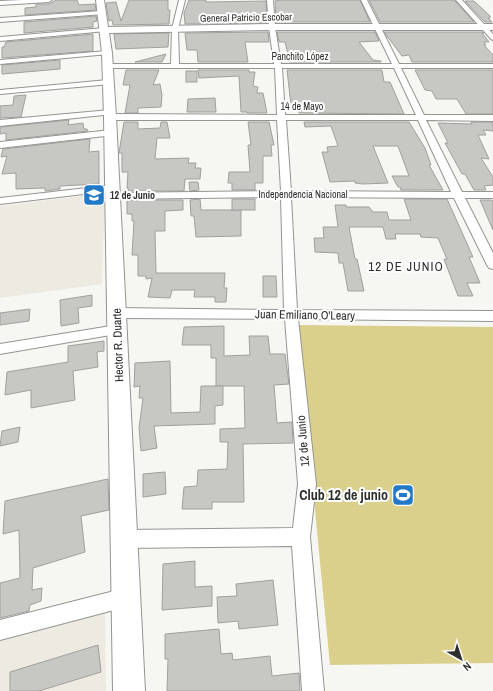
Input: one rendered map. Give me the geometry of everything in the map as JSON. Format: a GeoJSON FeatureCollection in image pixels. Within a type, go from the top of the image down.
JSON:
{"type":"FeatureCollection","features":[{"type":"Feature","properties":{"kind":"street"},"geometry":{"type":"LineString","coordinates":[[50,0],[3,2],[1,20],[102,14]]}},
{"type":"Feature","properties":{"kind":"street"},"geometry":{"type":"LineString","coordinates":[[175,66],[175,29],[182,0]]}},
{"type":"Feature","properties":{"kind":"street","name":"12 de Junio"},"geometry":{"type":"LineString","coordinates":[[270,0],[272,27],[278,66],[286,194],[291,314],[307,484],[301,537],[313,691]]}},
{"type":"Feature","properties":{"kind":"street"},"geometry":{"type":"LineString","coordinates":[[364,0],[397,65],[457,195],[493,265]]}},
{"type":"Feature","properties":{"kind":"street"},"geometry":{"type":"LineString","coordinates":[[459,0],[493,38]]}},
{"type":"Feature","properties":{"kind":"street","name":"General Patricio Escobar"},"geometry":{"type":"LineString","coordinates":[[0,39],[102,14],[175,29],[272,27],[493,27]]}},
{"type":"Feature","properties":{"kind":"street","name":"Hector R. Duarte"},"geometry":{"type":"LineString","coordinates":[[102,14],[107,67],[113,192],[129,691]]}},
{"type":"Feature","properties":{"kind":"street","name":"Panchito López"},"geometry":{"type":"LineString","coordinates":[[0,62],[107,67],[397,65],[493,66]]}},
{"type":"Feature","properties":{"kind":"street"},"geometry":{"type":"LineString","coordinates":[[0,92],[107,67]]}},
{"type":"Feature","properties":{"kind":"street","name":"14 de Mayo"},"geometry":{"type":"LineString","coordinates":[[0,123],[281,117],[493,118]]}},
{"type":"Feature","properties":{"kind":"street"},"geometry":{"type":"LineString","coordinates":[[0,145],[110,121]]}},
{"type":"Feature","properties":{"kind":"street","name":"Independencia Nacional"},"geometry":{"type":"LineString","coordinates":[[0,201],[113,192],[493,195]]}},
{"type":"Feature","properties":{"kind":"street","name":"Juan Emiliano O'Leary"},"geometry":{"type":"LineString","coordinates":[[0,349],[117,322],[291,314],[493,316]]}},
{"type":"Feature","properties":{"kind":"street"},"geometry":{"type":"LineString","coordinates":[[124,539],[301,537]]}},
{"type":"Feature","properties":{"kind":"street"},"geometry":{"type":"LineString","coordinates":[[0,630],[126,598]]}},
{"type":"Feature","properties":{"kind":"shaded area"},"geometry":{"type":"Polygon","coordinates":[[[105,193],[102,284],[0,298],[0,206],[105,193]]]}},
{"type":"Feature","properties":{"kind":"shaded area","name":"Club 12 de junio"},"geometry":{"type":"Polygon","coordinates":[[[297,325],[493,327],[493,663],[330,665],[297,325]]]}},
{"type":"Feature","properties":{"kind":"shaded area"},"geometry":{"type":"Polygon","coordinates":[[[105,612],[106,691],[0,691],[0,637],[105,612]]]}},
{"type":"Feature","properties":{"kind":"building"},"geometry":{"type":"Polygon","coordinates":[[[56,0],[77,0],[79,5],[95,4],[96,10],[25,15],[25,8],[36,7],[36,4],[49,4],[56,0]]]}},
{"type":"Feature","properties":{"kind":"building"},"geometry":{"type":"Polygon","coordinates":[[[129,0],[168,0],[168,10],[170,10],[169,24],[113,25],[112,20],[109,21],[106,3],[116,2],[121,21],[129,0]]]}},
{"type":"Feature","properties":{"kind":"building"},"geometry":{"type":"Polygon","coordinates":[[[189,0],[206,0],[206,2],[266,1],[267,23],[185,24],[184,13],[189,0]]]}},
{"type":"Feature","properties":{"kind":"building"},"geometry":{"type":"Polygon","coordinates":[[[360,0],[370,22],[276,22],[275,1],[360,0]]]}},
{"type":"Feature","properties":{"kind":"building"},"geometry":{"type":"Polygon","coordinates":[[[369,0],[451,0],[455,1],[474,22],[380,22],[369,0]]]}},
{"type":"Feature","properties":{"kind":"building"},"geometry":{"type":"Polygon","coordinates":[[[465,1],[474,1],[490,16],[490,18],[488,18],[492,22],[485,22],[465,1]]]}},
{"type":"Feature","properties":{"kind":"building"},"geometry":{"type":"Polygon","coordinates":[[[96,16],[97,21],[93,22],[93,27],[24,33],[24,22],[96,16]]]}},
{"type":"Feature","properties":{"kind":"building"},"geometry":{"type":"Polygon","coordinates":[[[268,32],[269,42],[245,42],[248,62],[198,62],[197,50],[187,50],[185,33],[268,32]]]}},
{"type":"Feature","properties":{"kind":"building"},"geometry":{"type":"Polygon","coordinates":[[[277,32],[375,32],[379,41],[359,42],[373,60],[381,62],[290,62],[285,42],[279,42],[277,32]]]}},
{"type":"Feature","properties":{"kind":"building"},"geometry":{"type":"Polygon","coordinates":[[[384,32],[482,32],[489,42],[484,42],[486,45],[484,45],[493,55],[493,62],[412,62],[409,55],[402,56],[384,32]]]}},
{"type":"Feature","properties":{"kind":"building"},"geometry":{"type":"Polygon","coordinates":[[[169,33],[168,47],[116,49],[114,34],[169,33]]]}},
{"type":"Feature","properties":{"kind":"building"},"geometry":{"type":"Polygon","coordinates":[[[93,34],[93,51],[2,58],[2,47],[4,47],[6,42],[93,34]]]}},
{"type":"Feature","properties":{"kind":"building"},"geometry":{"type":"Polygon","coordinates":[[[166,54],[162,62],[135,62],[166,54]]]}},
{"type":"Feature","properties":{"kind":"building"},"geometry":{"type":"Polygon","coordinates":[[[60,60],[60,69],[2,74],[2,65],[60,60]]]}},
{"type":"Feature","properties":{"kind":"building"},"geometry":{"type":"Polygon","coordinates":[[[126,70],[159,70],[153,85],[160,84],[162,95],[161,107],[138,108],[138,113],[125,113],[130,85],[123,85],[126,70]]]}},
{"type":"Feature","properties":{"kind":"building"},"geometry":{"type":"Polygon","coordinates":[[[198,70],[249,70],[249,72],[255,72],[253,86],[258,87],[257,93],[263,93],[267,113],[241,112],[239,76],[199,78],[198,70]]]}},
{"type":"Feature","properties":{"kind":"building"},"geometry":{"type":"Polygon","coordinates":[[[287,70],[382,70],[384,82],[390,82],[404,114],[299,113],[298,109],[292,110],[287,70]]]}},
{"type":"Feature","properties":{"kind":"building"},"geometry":{"type":"Polygon","coordinates":[[[415,70],[493,70],[493,114],[466,114],[457,99],[436,99],[432,91],[425,90],[415,70]]]}},
{"type":"Feature","properties":{"kind":"building"},"geometry":{"type":"Polygon","coordinates":[[[186,71],[197,71],[197,82],[186,82],[186,71]]]}},
{"type":"Feature","properties":{"kind":"building"},"geometry":{"type":"Polygon","coordinates":[[[26,95],[21,117],[0,118],[0,106],[13,105],[14,96],[26,95]]]}},
{"type":"Feature","properties":{"kind":"building"},"geometry":{"type":"Polygon","coordinates":[[[215,98],[216,112],[187,112],[188,99],[215,98]]]}},
{"type":"Feature","properties":{"kind":"building"},"geometry":{"type":"Polygon","coordinates":[[[69,120],[68,125],[83,123],[84,129],[87,129],[88,131],[6,140],[6,133],[0,134],[0,127],[69,120]]]}},
{"type":"Feature","properties":{"kind":"building"},"geometry":{"type":"Polygon","coordinates":[[[124,122],[138,122],[138,129],[160,128],[161,122],[167,122],[170,138],[157,138],[155,159],[189,158],[188,163],[196,163],[195,168],[201,168],[200,179],[185,179],[184,191],[128,191],[128,172],[122,172],[122,153],[119,153],[124,122]]]}},
{"type":"Feature","properties":{"kind":"building"},"geometry":{"type":"Polygon","coordinates":[[[248,122],[269,122],[274,145],[271,145],[272,156],[263,156],[263,183],[255,183],[255,190],[232,190],[232,183],[228,183],[229,172],[250,172],[248,145],[251,145],[248,122]]]}},
{"type":"Feature","properties":{"kind":"building"},"geometry":{"type":"Polygon","coordinates":[[[304,122],[409,122],[425,148],[431,165],[429,165],[443,190],[401,190],[392,176],[409,176],[398,146],[373,146],[388,183],[363,184],[355,183],[355,181],[330,182],[322,152],[328,152],[327,147],[338,146],[331,126],[305,127],[304,122]]]}},
{"type":"Feature","properties":{"kind":"building"},"geometry":{"type":"Polygon","coordinates":[[[471,122],[493,122],[493,131],[483,130],[486,135],[478,135],[489,159],[481,158],[493,177],[493,185],[484,186],[486,190],[474,190],[465,174],[462,174],[445,143],[448,143],[438,123],[472,124],[471,122]]]}},
{"type":"Feature","properties":{"kind":"building"},"geometry":{"type":"Polygon","coordinates":[[[90,139],[89,152],[99,151],[99,184],[60,186],[60,189],[45,191],[45,188],[16,189],[16,173],[2,174],[7,156],[1,157],[3,149],[90,139]]]}},
{"type":"Feature","properties":{"kind":"building"},"geometry":{"type":"Polygon","coordinates":[[[189,182],[198,182],[199,190],[190,191],[189,182]]]}},
{"type":"Feature","properties":{"kind":"building"},"geometry":{"type":"Polygon","coordinates":[[[200,199],[201,210],[241,210],[241,236],[196,237],[194,216],[191,216],[190,200],[200,199]]]}},
{"type":"Feature","properties":{"kind":"building"},"geometry":{"type":"Polygon","coordinates":[[[232,199],[255,199],[255,210],[232,210],[232,199]]]}},
{"type":"Feature","properties":{"kind":"building"},"geometry":{"type":"Polygon","coordinates":[[[404,199],[447,199],[473,257],[469,257],[480,283],[467,283],[473,296],[458,296],[444,259],[447,259],[438,238],[421,237],[420,234],[395,234],[396,239],[386,239],[383,227],[349,227],[355,259],[357,259],[364,291],[348,291],[343,263],[339,263],[338,253],[315,252],[314,238],[324,238],[323,227],[338,227],[335,205],[346,205],[346,207],[369,207],[373,212],[387,212],[389,220],[411,220],[404,199]]]}},
{"type":"Feature","properties":{"kind":"building"},"geometry":{"type":"Polygon","coordinates":[[[127,200],[183,200],[183,210],[165,211],[165,231],[155,231],[156,273],[225,273],[224,288],[227,288],[226,302],[215,302],[215,297],[194,297],[195,290],[172,290],[170,298],[148,297],[152,278],[146,279],[146,276],[138,276],[138,255],[132,255],[134,221],[132,221],[132,214],[127,214],[127,200]]]}},
{"type":"Feature","properties":{"kind":"building"},"geometry":{"type":"Polygon","coordinates":[[[480,200],[493,201],[493,230],[480,200]]]}},
{"type":"Feature","properties":{"kind":"building"},"geometry":{"type":"Polygon","coordinates":[[[263,276],[276,276],[277,297],[263,297],[263,276]]]}},
{"type":"Feature","properties":{"kind":"building"},"geometry":{"type":"Polygon","coordinates":[[[92,295],[92,306],[78,308],[79,323],[61,326],[60,300],[92,295]]]}},
{"type":"Feature","properties":{"kind":"building"},"geometry":{"type":"Polygon","coordinates":[[[30,309],[29,321],[0,325],[0,313],[30,309]]]}},
{"type":"Feature","properties":{"kind":"building"},"geometry":{"type":"Polygon","coordinates":[[[224,326],[224,356],[250,355],[249,336],[268,336],[270,354],[285,354],[289,384],[274,385],[277,423],[292,422],[293,443],[243,444],[244,502],[212,502],[212,509],[182,509],[184,487],[197,486],[198,470],[227,469],[228,442],[220,442],[220,429],[245,428],[244,386],[216,386],[216,358],[211,358],[211,345],[182,345],[184,327],[224,326]]]}},
{"type":"Feature","properties":{"kind":"building"},"geometry":{"type":"Polygon","coordinates":[[[104,341],[104,351],[97,352],[98,367],[73,371],[75,400],[31,408],[31,390],[5,395],[7,372],[68,362],[68,346],[104,341]]]}},
{"type":"Feature","properties":{"kind":"building"},"geometry":{"type":"Polygon","coordinates":[[[170,361],[171,413],[200,412],[201,386],[223,386],[223,405],[215,406],[215,424],[154,426],[157,448],[141,451],[139,428],[143,398],[139,398],[140,386],[134,387],[135,363],[170,361]]]}},
{"type":"Feature","properties":{"kind":"building"},"geometry":{"type":"Polygon","coordinates":[[[20,427],[18,442],[0,446],[2,431],[20,427]]]}},
{"type":"Feature","properties":{"kind":"building"},"geometry":{"type":"Polygon","coordinates":[[[165,472],[166,494],[143,497],[143,474],[165,472]]]}},
{"type":"Feature","properties":{"kind":"building"},"geometry":{"type":"Polygon","coordinates":[[[108,479],[109,510],[81,516],[85,552],[33,568],[32,590],[42,588],[41,601],[30,605],[29,611],[0,618],[0,583],[20,578],[19,530],[3,534],[5,501],[108,479]]]}},
{"type":"Feature","properties":{"kind":"building"},"geometry":{"type":"Polygon","coordinates":[[[195,561],[195,587],[212,586],[212,606],[162,610],[163,564],[195,561]]]}},
{"type":"Feature","properties":{"kind":"building"},"geometry":{"type":"Polygon","coordinates":[[[273,580],[278,625],[239,629],[238,621],[218,623],[217,597],[237,596],[236,584],[273,580]]]}},
{"type":"Feature","properties":{"kind":"building"},"geometry":{"type":"Polygon","coordinates":[[[219,629],[221,654],[232,653],[233,660],[270,656],[272,676],[299,673],[300,691],[167,691],[168,659],[165,659],[165,634],[219,629]]]}},
{"type":"Feature","properties":{"kind":"building"},"geometry":{"type":"Polygon","coordinates":[[[98,645],[101,672],[39,691],[10,691],[10,672],[98,645]]]}},
{"type":"Feature","properties":{"kind":"place","name":"12 de Junio"},"geometry":{"type":"Point","coordinates":[94,195]}},
{"type":"Feature","properties":{"kind":"place","name":"Club 12 de junio"},"geometry":{"type":"Point","coordinates":[403,495]}},
{"type":"Feature","properties":{"kind":"district","name":"12 DE JUNIO"},"geometry":{"type":"Point","coordinates":[406,266]}}]}
